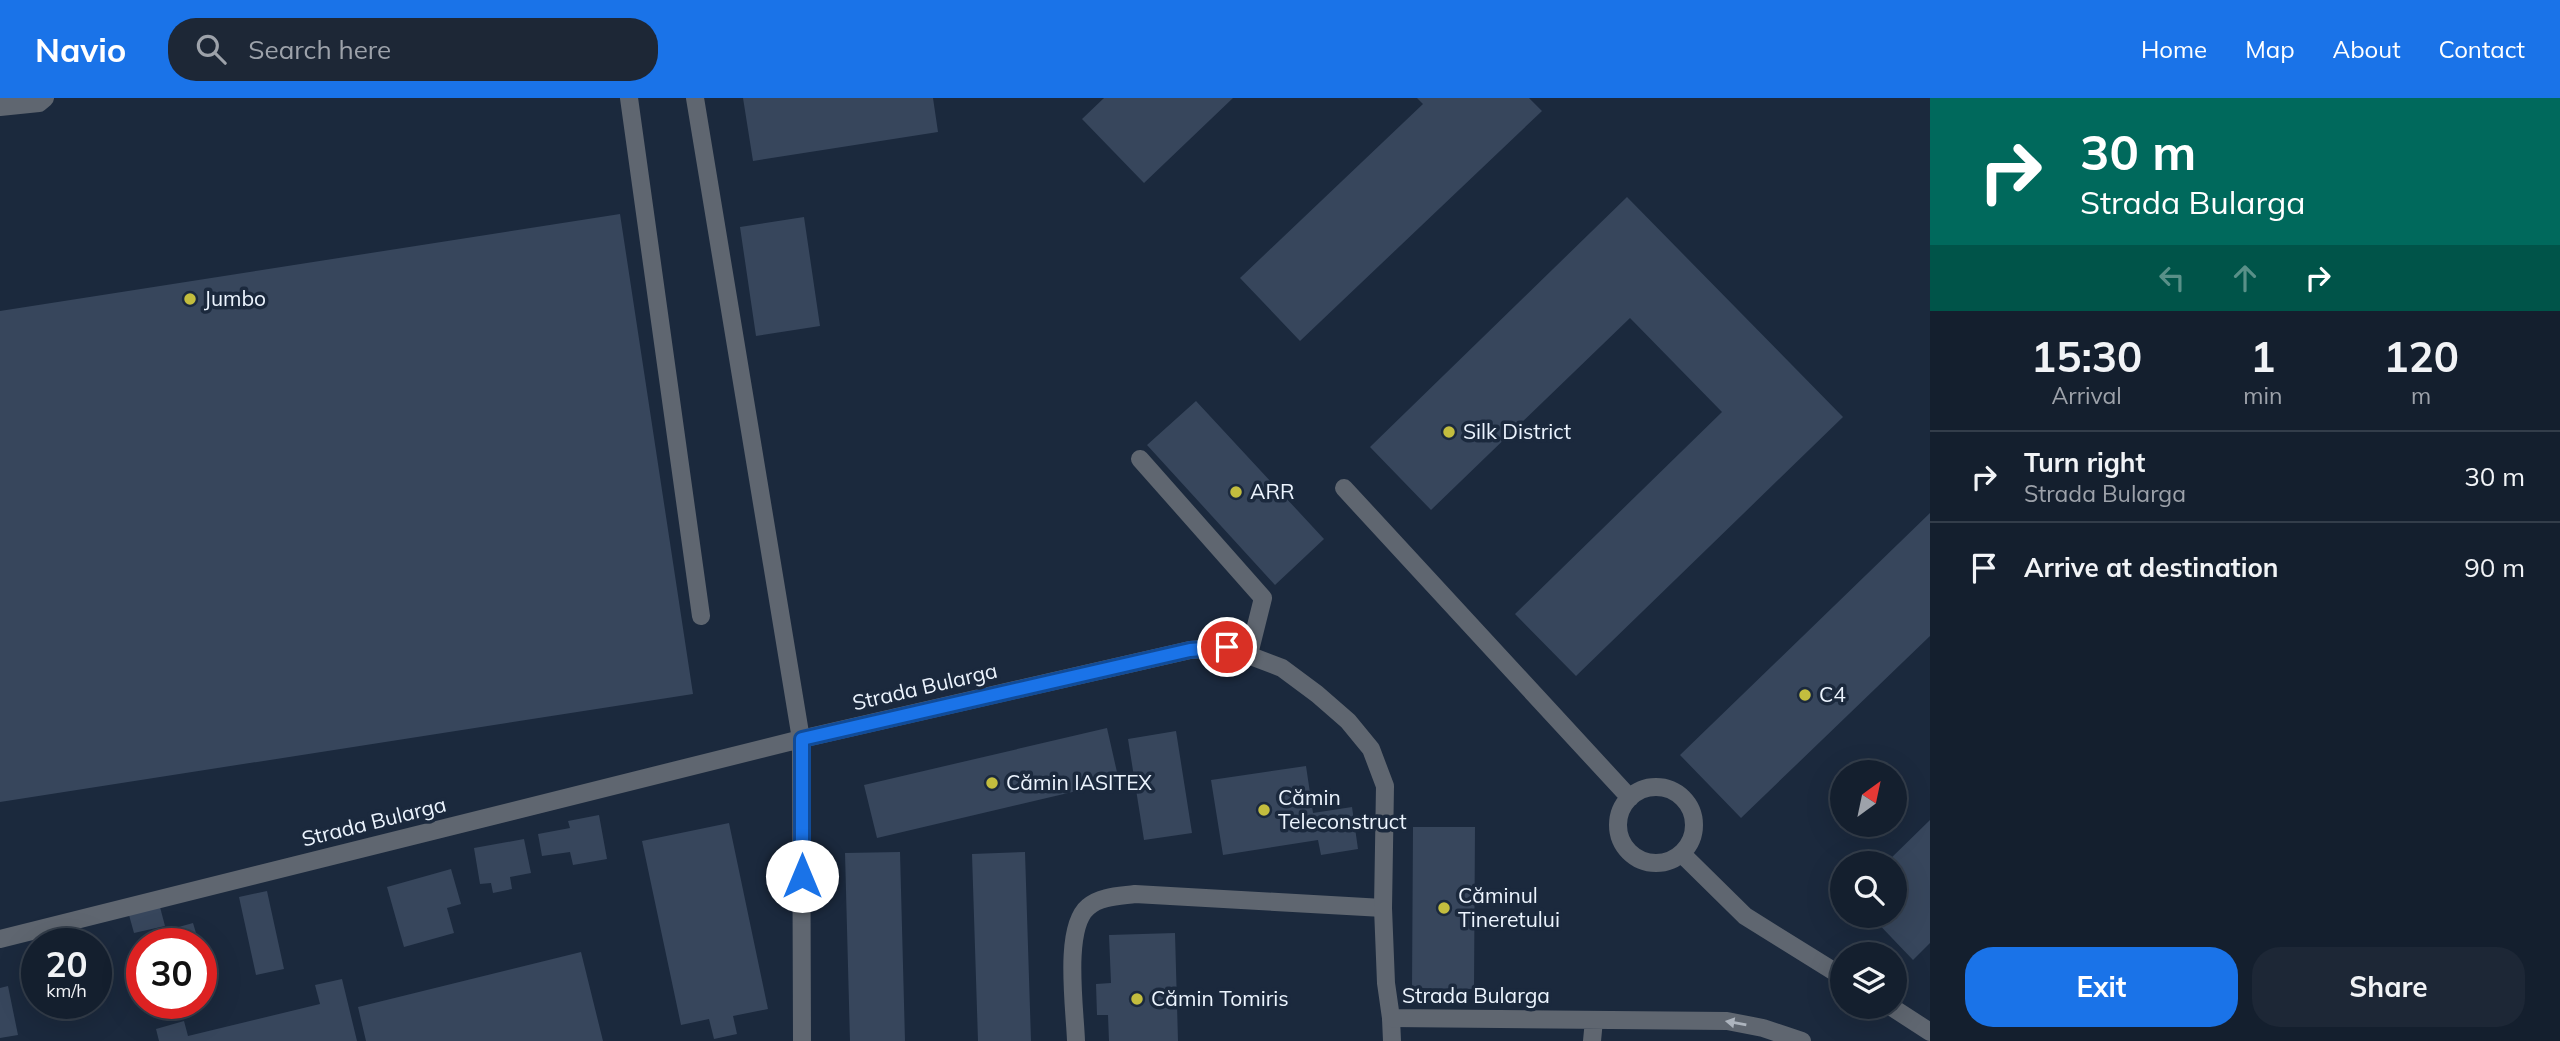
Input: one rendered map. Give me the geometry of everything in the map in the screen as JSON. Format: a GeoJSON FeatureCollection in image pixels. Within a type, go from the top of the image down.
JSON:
{"type":"FeatureCollection","features":[{"type":"Feature","properties":{"kind":"street"},"geometry":{"type":"LineString","coordinates":[[0,107],[39,103],[46,98]]}},
{"type":"Feature","properties":{"kind":"street"},"geometry":{"type":"LineString","coordinates":[[629,98],[701,616]]}},
{"type":"Feature","properties":{"kind":"street"},"geometry":{"type":"LineString","coordinates":[[695,98],[802,739],[802,1041]]}},
{"type":"Feature","properties":{"kind":"street"},"geometry":{"type":"LineString","coordinates":[[1140,459],[1263,598],[1249,654]]}},
{"type":"Feature","properties":{"kind":"street"},"geometry":{"type":"LineString","coordinates":[[1344,488],[1630,797]]}},
{"type":"Feature","properties":{"kind":"street","name":"Strada Bularga"},"geometry":{"type":"LineString","coordinates":[[0,939],[802,739],[1190,650],[1227,647],[1282,668],[1348,721],[1371,749],[1385,786],[1383,908],[1386,983],[1391,1018],[1727,1021],[1763,1028],[1802,1041]]}},
{"type":"Feature","properties":{"kind":"street"},"geometry":{"type":"LineString","coordinates":[[1659,787],[1672,790],[1682,798],[1690,807],[1694,819],[1689,844],[1682,854],[1659,864],[1647,863],[1635,858],[1626,849],[1619,838],[1617,826],[1619,813],[1630,797],[1646,788],[1659,787]]}},
{"type":"Feature","properties":{"kind":"street"},"geometry":{"type":"LineString","coordinates":[[1682,854],[1745,916],[1830,969]]}},
{"type":"Feature","properties":{"kind":"street"},"geometry":{"type":"LineString","coordinates":[[1076,1041],[1072,940],[1079,920],[1088,906],[1108,898],[1135,894],[1383,908]]}},
{"type":"Feature","properties":{"kind":"street"},"geometry":{"type":"LineString","coordinates":[[1907,1017],[1930,1032]]}},
{"type":"Feature","properties":{"kind":"street"},"geometry":{"type":"LineString","coordinates":[[1391,1018],[1392,1041]]}},
{"type":"Feature","properties":{"kind":"street"},"geometry":{"type":"LineString","coordinates":[[1592,1041],[1594,1020]]}},
{"type":"Feature","properties":{"kind":"building"},"geometry":{"type":"Polygon","coordinates":[[[743,98],[933,98],[938,132],[753,161],[743,98]]]}},
{"type":"Feature","properties":{"kind":"building"},"geometry":{"type":"Polygon","coordinates":[[[1104,98],[1233,98],[1144,183],[1082,119],[1104,98]]]}},
{"type":"Feature","properties":{"kind":"building"},"geometry":{"type":"Polygon","coordinates":[[[1417,98],[1529,98],[1542,111],[1300,341],[1240,278],[1423,104],[1417,98]]]}},
{"type":"Feature","properties":{"kind":"building","name":"Silk District"},"geometry":{"type":"Polygon","coordinates":[[[1627,197],[1843,417],[1576,676],[1515,614],[1722,412],[1630,318],[1431,510],[1370,447],[1627,197]]]}},
{"type":"Feature","properties":{"kind":"building"},"geometry":{"type":"Polygon","coordinates":[[[620,214],[693,694],[0,802],[0,311],[620,214]]]}},
{"type":"Feature","properties":{"kind":"building"},"geometry":{"type":"Polygon","coordinates":[[[804,217],[820,326],[756,336],[740,227],[804,217]]]}},
{"type":"Feature","properties":{"kind":"building","name":"ARR"},"geometry":{"type":"Polygon","coordinates":[[[1196,401],[1324,539],[1275,585],[1147,445],[1196,401]]]}},
{"type":"Feature","properties":{"kind":"building","name":"C4"},"geometry":{"type":"Polygon","coordinates":[[[1930,513],[1930,636],[1741,818],[1680,755],[1930,513]]]}},
{"type":"Feature","properties":{"kind":"building","name":"Cămin IASITEX"},"geometry":{"type":"Polygon","coordinates":[[[1107,728],[1119,781],[877,838],[864,785],[1107,728]]]}},
{"type":"Feature","properties":{"kind":"building"},"geometry":{"type":"Polygon","coordinates":[[[1176,731],[1192,833],[1144,840],[1128,739],[1176,731]]]}},
{"type":"Feature","properties":{"kind":"building","name":"Cămin Teleconstruct"},"geometry":{"type":"Polygon","coordinates":[[[1306,766],[1313,813],[1352,807],[1358,849],[1321,855],[1318,840],[1223,855],[1211,780],[1306,766]]]}},
{"type":"Feature","properties":{"kind":"building"},"geometry":{"type":"Polygon","coordinates":[[[599,815],[607,859],[573,865],[570,852],[542,856],[538,834],[570,828],[568,821],[599,815]]]}},
{"type":"Feature","properties":{"kind":"building"},"geometry":{"type":"Polygon","coordinates":[[[1930,820],[1930,943],[1913,960],[1907,954],[1907,942],[1896,942],[1882,928],[1907,928],[1907,851],[1898,851],[1930,820]]]}},
{"type":"Feature","properties":{"kind":"building"},"geometry":{"type":"Polygon","coordinates":[[[729,823],[768,1009],[733,1016],[737,1034],[714,1039],[709,1019],[681,1025],[642,841],[729,823]]]}},
{"type":"Feature","properties":{"kind":"building","name":"Căminul Tineretului"},"geometry":{"type":"Polygon","coordinates":[[[1413,827],[1475,827],[1474,989],[1412,988],[1413,827]]]}},
{"type":"Feature","properties":{"kind":"building"},"geometry":{"type":"Polygon","coordinates":[[[524,839],[531,873],[510,877],[512,889],[493,893],[491,883],[480,884],[474,848],[524,839]]]}},
{"type":"Feature","properties":{"kind":"building"},"geometry":{"type":"Polygon","coordinates":[[[900,852],[905,1041],[850,1041],[845,853],[900,852]]]}},
{"type":"Feature","properties":{"kind":"building"},"geometry":{"type":"Polygon","coordinates":[[[1025,852],[1031,1041],[978,1041],[972,854],[1025,852]]]}},
{"type":"Feature","properties":{"kind":"building"},"geometry":{"type":"Polygon","coordinates":[[[451,869],[461,904],[447,908],[454,933],[404,947],[387,887],[451,869]]]}},
{"type":"Feature","properties":{"kind":"building"},"geometry":{"type":"Polygon","coordinates":[[[267,891],[284,969],[256,975],[239,897],[267,891]]]}},
{"type":"Feature","properties":{"kind":"building"},"geometry":{"type":"Polygon","coordinates":[[[160,907],[165,926],[133,928],[129,915],[160,907]]]}},
{"type":"Feature","properties":{"kind":"building"},"geometry":{"type":"Polygon","coordinates":[[[193,923],[194,928],[175,928],[193,923]]]}},
{"type":"Feature","properties":{"kind":"building","name":"Cămin Tomiris"},"geometry":{"type":"Polygon","coordinates":[[[1175,933],[1178,1041],[1109,1041],[1108,1015],[1097,1015],[1096,984],[1111,983],[1109,935],[1175,933]]]}},
{"type":"Feature","properties":{"kind":"building"},"geometry":{"type":"Polygon","coordinates":[[[581,952],[603,1041],[366,1041],[358,1007],[581,952]]]}},
{"type":"Feature","properties":{"kind":"building"},"geometry":{"type":"Polygon","coordinates":[[[342,979],[357,1041],[159,1041],[156,1029],[184,1021],[188,1036],[320,1004],[315,985],[342,979]]]}},
{"type":"Feature","properties":{"kind":"building"},"geometry":{"type":"Polygon","coordinates":[[[8,986],[18,1035],[0,1038],[0,988],[8,986]]]}},
{"type":"Feature","properties":{"kind":"place","name":"Jumbo"},"geometry":{"type":"Point","coordinates":[190,299]}},
{"type":"Feature","properties":{"kind":"place","name":"Silk District"},"geometry":{"type":"Point","coordinates":[1449,432]}},
{"type":"Feature","properties":{"kind":"place","name":"ARR"},"geometry":{"type":"Point","coordinates":[1236,492]}},
{"type":"Feature","properties":{"kind":"place","name":"C4"},"geometry":{"type":"Point","coordinates":[1805,695]}},
{"type":"Feature","properties":{"kind":"place","name":"Cămin IASITEX"},"geometry":{"type":"Point","coordinates":[992,783]}},
{"type":"Feature","properties":{"kind":"place","name":"Cămin Teleconstruct"},"geometry":{"type":"Point","coordinates":[1264,810]}},
{"type":"Feature","properties":{"kind":"place","name":"Căminul Tineretului"},"geometry":{"type":"Point","coordinates":[1444,908]}},
{"type":"Feature","properties":{"kind":"place","name":"Cămin Tomiris"},"geometry":{"type":"Point","coordinates":[1137,999]}},
{"type":"Feature","properties":{"kind":"route"},"geometry":{"type":"LineString","coordinates":[[802,876],[802,739],[1190,650],[1227,647]]}}]}
